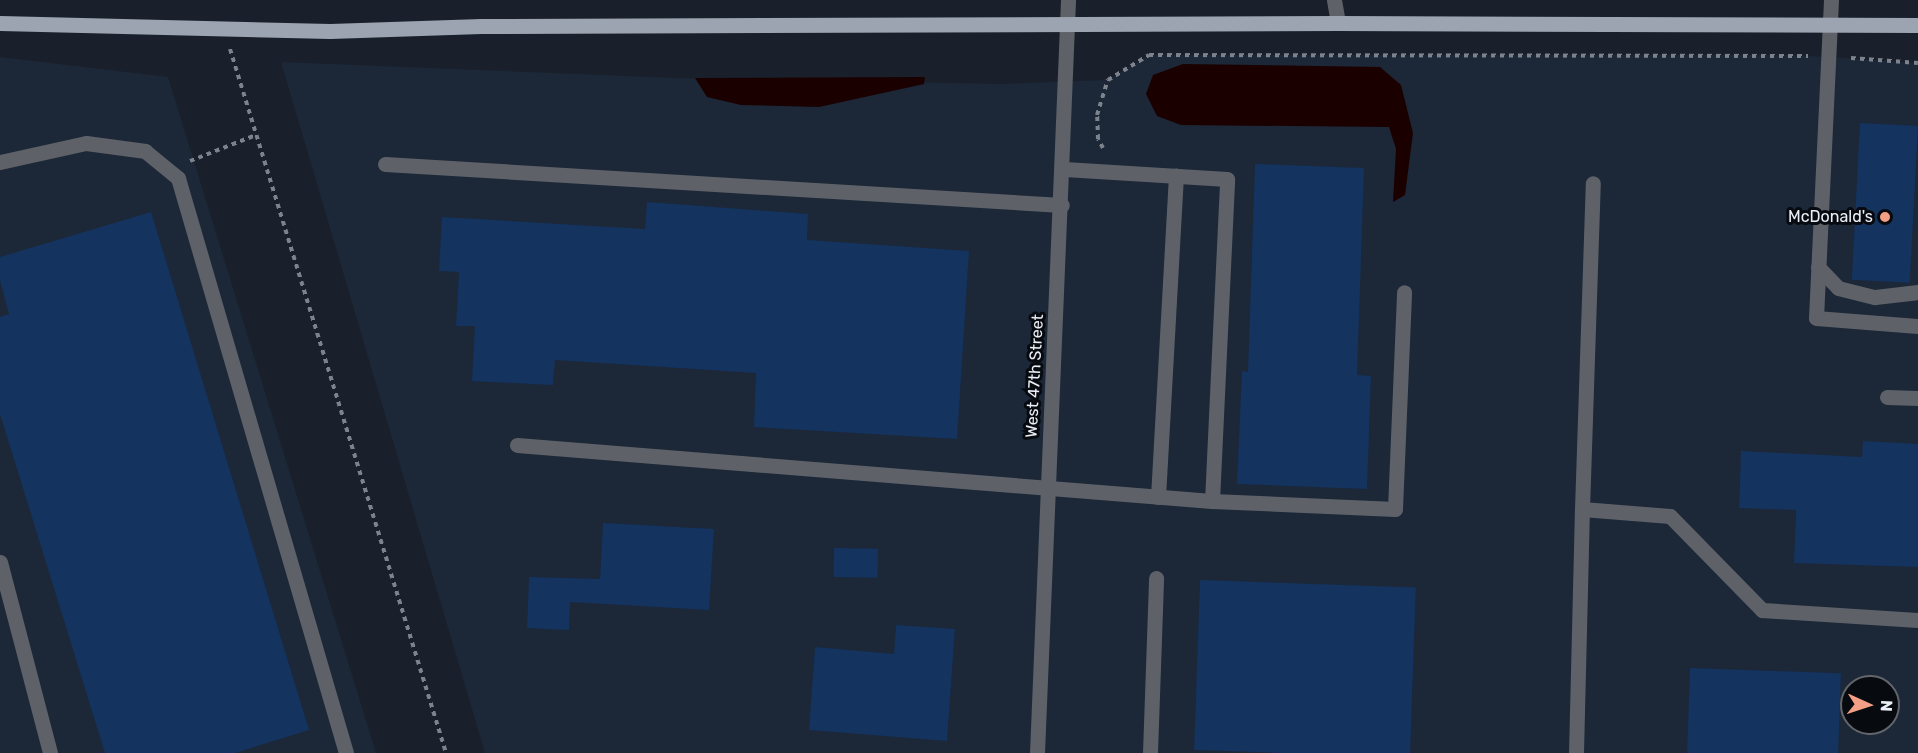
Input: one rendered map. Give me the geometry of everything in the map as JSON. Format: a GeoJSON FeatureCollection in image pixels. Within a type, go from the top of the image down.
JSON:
{"type":"FeatureCollection","features":[{"type":"Feature","properties":{"kind":"main road"},"geometry":{"type":"LineString","coordinates":[[0,23],[95,29],[330,31],[481,26],[1068,26],[1338,23],[1830,23],[1918,26]]}},
{"type":"Feature","properties":{"kind":"street","name":"West 47th Street"},"geometry":{"type":"LineString","coordinates":[[1037,753],[1047,489],[1064,169],[1068,0]]}},
{"type":"Feature","properties":{"kind":"street"},"geometry":{"type":"LineString","coordinates":[[1335,0],[1338,23]]}},
{"type":"Feature","properties":{"kind":"street"},"geometry":{"type":"LineString","coordinates":[[1832,0],[1816,318],[1918,326]]}},
{"type":"Feature","properties":{"kind":"street"},"geometry":{"type":"LineString","coordinates":[[0,162],[86,143],[146,151],[171,172],[181,190],[346,753]]}},
{"type":"Feature","properties":{"kind":"street"},"geometry":{"type":"LineString","coordinates":[[385,164],[1062,205]]}},
{"type":"Feature","properties":{"kind":"street"},"geometry":{"type":"LineString","coordinates":[[1064,169],[1227,179],[1212,501]]}},
{"type":"Feature","properties":{"kind":"street"},"geometry":{"type":"LineString","coordinates":[[1158,497],[1176,176]]}},
{"type":"Feature","properties":{"kind":"street"},"geometry":{"type":"LineString","coordinates":[[1576,753],[1593,183]]}},
{"type":"Feature","properties":{"kind":"street"},"geometry":{"type":"LineString","coordinates":[[1818,267],[1838,288],[1875,297],[1918,292]]}},
{"type":"Feature","properties":{"kind":"street"},"geometry":{"type":"LineString","coordinates":[[517,445],[1047,489],[1212,501],[1395,509],[1404,292]]}},
{"type":"Feature","properties":{"kind":"street"},"geometry":{"type":"LineString","coordinates":[[1887,397],[1918,399]]}},
{"type":"Feature","properties":{"kind":"street"},"geometry":{"type":"LineString","coordinates":[[1582,509],[1670,516],[1762,610],[1918,620]]}},
{"type":"Feature","properties":{"kind":"street"},"geometry":{"type":"LineString","coordinates":[[0,562],[50,753]]}},
{"type":"Feature","properties":{"kind":"street"},"geometry":{"type":"LineString","coordinates":[[1150,753],[1156,578]]}},
{"type":"Feature","properties":{"kind":"path"},"geometry":{"type":"LineString","coordinates":[[228,45],[446,753]]}},
{"type":"Feature","properties":{"kind":"path"},"geometry":{"type":"LineString","coordinates":[[1104,149],[1098,139],[1097,115],[1108,80],[1149,55],[1828,57],[1918,63]]}},
{"type":"Feature","properties":{"kind":"path"},"geometry":{"type":"LineString","coordinates":[[171,172],[202,154],[231,148],[256,135]]}},
{"type":"Feature","properties":{"kind":"shaded area"},"geometry":{"type":"Polygon","coordinates":[[[1149,55],[1793,55],[1918,63],[1918,753],[485,753],[281,62],[675,78],[1001,84],[1108,80],[1149,55]]]}},
{"type":"Feature","properties":{"kind":"shaded area"},"geometry":{"type":"Polygon","coordinates":[[[0,57],[168,77],[376,753],[0,753],[0,57]]]}},
{"type":"Feature","properties":{"kind":"shaded area"},"geometry":{"type":"Polygon","coordinates":[[[1183,64],[1380,67],[1401,85],[1413,133],[1405,195],[1393,202],[1396,149],[1389,127],[1181,125],[1157,116],[1146,94],[1153,75],[1183,64]]]}},
{"type":"Feature","properties":{"kind":"shaded area"},"geometry":{"type":"Polygon","coordinates":[[[925,77],[924,84],[819,107],[741,105],[707,97],[695,78],[925,77]]]}},
{"type":"Feature","properties":{"kind":"building","name":"McDonald's"},"geometry":{"type":"Polygon","coordinates":[[[1860,123],[1918,126],[1910,283],[1852,280],[1860,123]]]}},
{"type":"Feature","properties":{"kind":"building"},"geometry":{"type":"Polygon","coordinates":[[[1255,164],[1364,168],[1357,375],[1371,376],[1367,489],[1237,484],[1242,371],[1248,372],[1255,164]]]}},
{"type":"Feature","properties":{"kind":"building"},"geometry":{"type":"Polygon","coordinates":[[[647,202],[808,214],[807,240],[969,251],[957,439],[754,427],[756,373],[555,360],[553,385],[472,381],[475,326],[456,326],[459,272],[439,271],[442,217],[645,229],[647,202]]]}},
{"type":"Feature","properties":{"kind":"building"},"geometry":{"type":"Polygon","coordinates":[[[151,212],[309,730],[235,753],[105,753],[0,414],[0,317],[9,314],[0,280],[0,257],[151,212]]]}},
{"type":"Feature","properties":{"kind":"building"},"geometry":{"type":"Polygon","coordinates":[[[1863,441],[1918,444],[1918,567],[1794,563],[1796,510],[1739,508],[1741,451],[1862,457],[1863,441]]]}},
{"type":"Feature","properties":{"kind":"building"},"geometry":{"type":"Polygon","coordinates":[[[603,523],[714,529],[709,610],[570,602],[569,630],[527,628],[529,577],[600,579],[603,523]]]}},
{"type":"Feature","properties":{"kind":"building"},"geometry":{"type":"Polygon","coordinates":[[[834,548],[878,549],[877,578],[833,577],[834,548]]]}},
{"type":"Feature","properties":{"kind":"building"},"geometry":{"type":"Polygon","coordinates":[[[1200,580],[1416,588],[1410,753],[1283,753],[1194,750],[1200,580]]]}},
{"type":"Feature","properties":{"kind":"building"},"geometry":{"type":"Polygon","coordinates":[[[896,625],[955,629],[947,741],[809,730],[815,647],[894,654],[896,625]]]}},
{"type":"Feature","properties":{"kind":"building"},"geometry":{"type":"Polygon","coordinates":[[[1690,668],[1841,673],[1838,753],[1687,753],[1690,668]]]}},
{"type":"Feature","properties":{"kind":"place","name":"McDonald's"},"geometry":{"type":"Point","coordinates":[1885,217]}}]}
